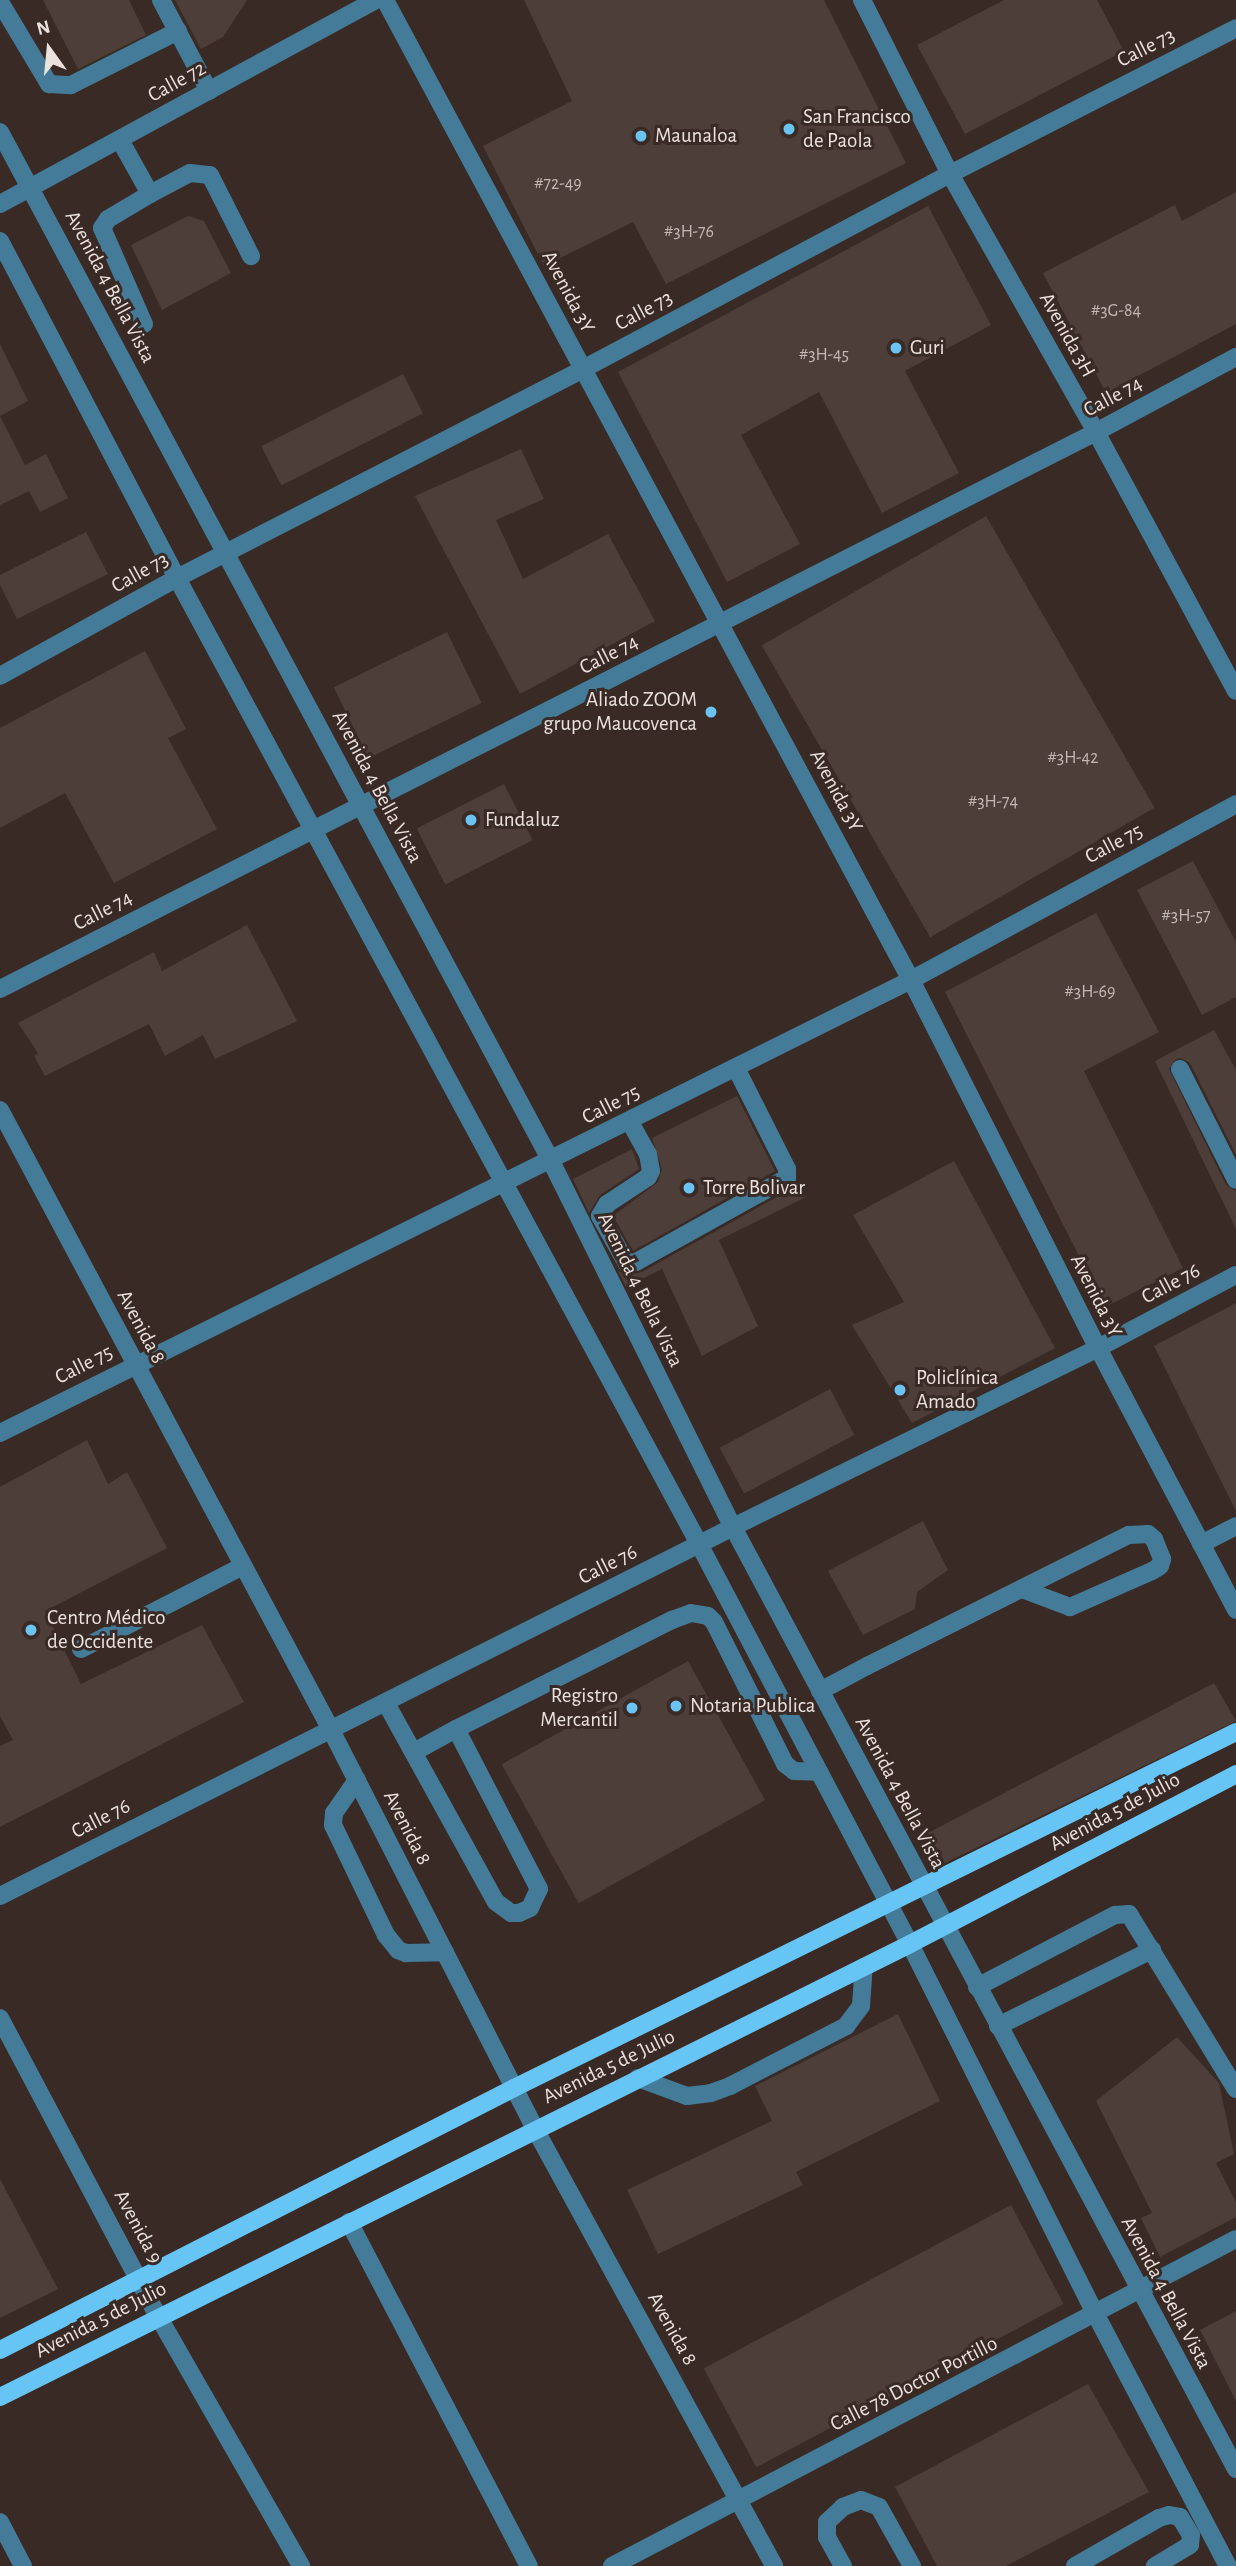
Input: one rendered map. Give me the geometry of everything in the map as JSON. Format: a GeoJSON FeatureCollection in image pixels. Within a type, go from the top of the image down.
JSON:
{"type":"FeatureCollection","features":[{"type":"Feature","properties":{"kind":"main road","name":"Avenida 5 de Julio"},"geometry":{"type":"LineString","coordinates":[[0,2350],[514,2088],[1236,1732]]}},
{"type":"Feature","properties":{"kind":"main road","name":"Avenida 5 de Julio"},"geometry":{"type":"LineString","coordinates":[[0,2397],[910,1944],[1236,1774]]}},
{"type":"Feature","properties":{"kind":"street"},"geometry":{"type":"LineString","coordinates":[[161,0],[209,91]]}},
{"type":"Feature","properties":{"kind":"street","name":"Calle 72"},"geometry":{"type":"LineString","coordinates":[[0,204],[376,0]]}},
{"type":"Feature","properties":{"kind":"street","name":"Avenida 3Y"},"geometry":{"type":"LineString","coordinates":[[385,0],[911,980],[1098,1348],[1236,1610]]}},
{"type":"Feature","properties":{"kind":"street","name":"Avenida 3H"},"geometry":{"type":"LineString","coordinates":[[862,0],[950,174],[1096,432],[1236,691]]}},
{"type":"Feature","properties":{"kind":"street"},"geometry":{"type":"LineString","coordinates":[[0,2],[49,84],[71,85],[178,31]]}},
{"type":"Feature","properties":{"kind":"street","name":"Calle 73"},"geometry":{"type":"LineString","coordinates":[[0,676],[177,578],[227,555],[950,174],[1236,28]]}},
{"type":"Feature","properties":{"kind":"street","name":"Avenida 4 Bella Vista"},"geometry":{"type":"LineString","coordinates":[[0,132],[551,1161],[733,1527],[1139,2293],[1236,2469]]}},
{"type":"Feature","properties":{"kind":"street"},"geometry":{"type":"LineString","coordinates":[[120,140],[150,194]]}},
{"type":"Feature","properties":{"kind":"street"},"geometry":{"type":"LineString","coordinates":[[144,324],[102,228],[108,219],[190,173],[210,175],[251,256]]}},
{"type":"Feature","properties":{"kind":"street"},"geometry":{"type":"LineString","coordinates":[[0,241],[177,578],[699,1544],[887,1905],[910,1944],[1096,2315],[1228,2566]]}},
{"type":"Feature","properties":{"kind":"street","name":"Calle 74"},"geometry":{"type":"LineString","coordinates":[[0,989],[1096,432],[1236,357]]}},
{"type":"Feature","properties":{"kind":"street","name":"Calle 75"},"geometry":{"type":"LineString","coordinates":[[0,1433],[911,980],[1236,804]]}},
{"type":"Feature","properties":{"kind":"street"},"geometry":{"type":"LineString","coordinates":[[630,1122],[648,1154],[651,1171],[648,1177],[607,1204],[600,1216],[627,1264],[636,1262],[787,1178],[787,1170],[736,1068]]}},
{"type":"Feature","properties":{"kind":"street"},"geometry":{"type":"LineString","coordinates":[[1180,1069],[1236,1180]]}},
{"type":"Feature","properties":{"kind":"street","name":"Avenida 8"},"geometry":{"type":"LineString","coordinates":[[0,1110],[331,1730],[535,2129],[774,2566]]}},
{"type":"Feature","properties":{"kind":"street","name":"Calle 76"},"geometry":{"type":"LineString","coordinates":[[0,1896],[733,1527],[1098,1348],[1236,1275]]}},
{"type":"Feature","properties":{"kind":"street"},"geometry":{"type":"LineString","coordinates":[[1201,1544],[1236,1526]]}},
{"type":"Feature","properties":{"kind":"street"},"geometry":{"type":"LineString","coordinates":[[820,1691],[1022,1589],[1129,1535],[1148,1534],[1154,1539],[1163,1559],[1160,1566],[1152,1571],[1070,1606],[1022,1589]]}},
{"type":"Feature","properties":{"kind":"street"},"geometry":{"type":"LineString","coordinates":[[81,1649],[243,1566]]}},
{"type":"Feature","properties":{"kind":"street"},"geometry":{"type":"LineString","coordinates":[[414,1752],[672,1620],[699,1613],[714,1622],[785,1764],[794,1771],[819,1772]]}},
{"type":"Feature","properties":{"kind":"street"},"geometry":{"type":"LineString","coordinates":[[386,1703],[496,1902],[511,1913],[525,1912],[537,1897],[536,1881],[456,1729]]}},
{"type":"Feature","properties":{"kind":"street"},"geometry":{"type":"LineString","coordinates":[[357,1780],[334,1813],[333,1825],[386,1935],[398,1950],[406,1953],[445,1952]]}},
{"type":"Feature","properties":{"kind":"street"},"geometry":{"type":"LineString","coordinates":[[977,1987],[1122,1913],[1129,1914],[1236,2090]]}},
{"type":"Feature","properties":{"kind":"street"},"geometry":{"type":"LineString","coordinates":[[998,2026],[1152,1950]]}},
{"type":"Feature","properties":{"kind":"street"},"geometry":{"type":"LineString","coordinates":[[638,2078],[687,2096],[711,2093],[730,2086],[846,2025],[861,2006],[864,1967]]}},
{"type":"Feature","properties":{"kind":"street","name":"Avenida 9"},"geometry":{"type":"LineString","coordinates":[[0,2018],[159,2316],[301,2566]]}},
{"type":"Feature","properties":{"kind":"street"},"geometry":{"type":"LineString","coordinates":[[349,2222],[529,2566]]}},
{"type":"Feature","properties":{"kind":"street","name":"Calle 78 Doctor Portillo"},"geometry":{"type":"LineString","coordinates":[[612,2566],[1139,2293],[1236,2239]]}},
{"type":"Feature","properties":{"kind":"street"},"geometry":{"type":"LineString","coordinates":[[843,2566],[827,2537],[827,2522],[843,2507],[861,2500],[879,2507],[912,2566]]}},
{"type":"Feature","properties":{"kind":"street"},"geometry":{"type":"LineString","coordinates":[[1075,2566],[1159,2518],[1169,2515],[1180,2517],[1191,2535],[1190,2544],[1155,2566]]}},
{"type":"Feature","properties":{"kind":"street"},"geometry":{"type":"LineString","coordinates":[[0,2522],[23,2566]]}},
{"type":"Feature","properties":{"kind":"building"},"geometry":{"type":"Polygon","coordinates":[[[43,0],[129,0],[146,35],[78,69],[43,0]]]}},
{"type":"Feature","properties":{"kind":"building"},"geometry":{"type":"Polygon","coordinates":[[[175,0],[247,0],[223,37],[201,49],[175,0]]]}},
{"type":"Feature","properties":{"kind":"building"},"geometry":{"type":"Polygon","coordinates":[[[524,0],[824,0],[906,163],[666,284],[633,222],[544,266],[483,146],[572,101],[524,0]]]}},
{"type":"Feature","properties":{"kind":"building"},"geometry":{"type":"Polygon","coordinates":[[[1004,0],[1097,0],[1124,51],[965,134],[917,45],[1004,0]]]}},
{"type":"Feature","properties":{"kind":"building"},"geometry":{"type":"Polygon","coordinates":[[[1236,192],[1236,324],[1106,393],[1043,273],[1175,205],[1182,221],[1236,192]]]}},
{"type":"Feature","properties":{"kind":"building"},"geometry":{"type":"Polygon","coordinates":[[[928,206],[991,325],[905,371],[959,473],[882,513],[819,392],[741,435],[800,544],[727,582],[618,372],[928,206]]]}},
{"type":"Feature","properties":{"kind":"building"},"geometry":{"type":"Polygon","coordinates":[[[188,216],[204,221],[231,273],[162,310],[131,245],[188,216]]]}},
{"type":"Feature","properties":{"kind":"building"},"geometry":{"type":"Polygon","coordinates":[[[0,344],[28,401],[0,416],[0,344]]]}},
{"type":"Feature","properties":{"kind":"building"},"geometry":{"type":"Polygon","coordinates":[[[403,374],[423,413],[281,485],[261,446],[403,374]]]}},
{"type":"Feature","properties":{"kind":"building"},"geometry":{"type":"Polygon","coordinates":[[[0,416],[25,465],[46,454],[68,498],[40,512],[29,491],[0,505],[0,416]]]}},
{"type":"Feature","properties":{"kind":"building"},"geometry":{"type":"Polygon","coordinates":[[[521,449],[544,499],[496,520],[523,579],[608,534],[655,621],[520,694],[415,496],[521,449]]]}},
{"type":"Feature","properties":{"kind":"building"},"geometry":{"type":"Polygon","coordinates":[[[986,516],[1154,808],[930,937],[762,646],[986,516]]]}},
{"type":"Feature","properties":{"kind":"building"},"geometry":{"type":"Polygon","coordinates":[[[86,532],[108,574],[17,619],[0,585],[0,575],[86,532]]]}},
{"type":"Feature","properties":{"kind":"building"},"geometry":{"type":"Polygon","coordinates":[[[447,632],[482,703],[368,758],[334,687],[447,632]]]}},
{"type":"Feature","properties":{"kind":"building"},"geometry":{"type":"Polygon","coordinates":[[[145,651],[186,729],[168,738],[217,829],[114,883],[65,793],[0,828],[0,728],[145,651]]]}},
{"type":"Feature","properties":{"kind":"building"},"geometry":{"type":"Polygon","coordinates":[[[504,784],[533,840],[445,885],[417,828],[504,784]]]}},
{"type":"Feature","properties":{"kind":"building"},"geometry":{"type":"Polygon","coordinates":[[[1193,861],[1236,942],[1236,997],[1202,1015],[1137,890],[1193,861]]]}},
{"type":"Feature","properties":{"kind":"building"},"geometry":{"type":"Polygon","coordinates":[[[1096,913],[1159,1032],[1084,1071],[1183,1268],[1105,1307],[945,992],[1096,913]]]}},
{"type":"Feature","properties":{"kind":"building"},"geometry":{"type":"Polygon","coordinates":[[[247,925],[297,1021],[215,1059],[203,1035],[165,1056],[149,1024],[45,1076],[34,1056],[38,1053],[18,1023],[154,952],[162,971],[247,925]]]}},
{"type":"Feature","properties":{"kind":"building"},"geometry":{"type":"Polygon","coordinates":[[[1214,1030],[1236,1070],[1236,1155],[1190,1063],[1181,1058],[1176,1059],[1169,1069],[1226,1185],[1236,1191],[1236,1229],[1155,1061],[1214,1030]]]}},
{"type":"Feature","properties":{"kind":"building"},"geometry":{"type":"Polygon","coordinates":[[[737,1096],[775,1171],[633,1251],[613,1216],[658,1182],[662,1169],[652,1138],[737,1096]]]}},
{"type":"Feature","properties":{"kind":"building"},"geometry":{"type":"Polygon","coordinates":[[[632,1149],[639,1169],[600,1195],[589,1213],[573,1179],[632,1149]]]}},
{"type":"Feature","properties":{"kind":"building"},"geometry":{"type":"Polygon","coordinates":[[[954,1161],[1055,1348],[912,1423],[852,1325],[904,1302],[853,1215],[954,1161]]]}},
{"type":"Feature","properties":{"kind":"building"},"geometry":{"type":"Polygon","coordinates":[[[797,1182],[806,1197],[719,1240],[758,1326],[702,1356],[662,1269],[626,1287],[618,1271],[629,1275],[642,1272],[793,1188],[797,1182]]]}},
{"type":"Feature","properties":{"kind":"building"},"geometry":{"type":"Polygon","coordinates":[[[1236,1303],[1236,1511],[1154,1346],[1236,1303]]]}},
{"type":"Feature","properties":{"kind":"building"},"geometry":{"type":"Polygon","coordinates":[[[830,1389],[854,1435],[744,1494],[720,1448],[830,1389]]]}},
{"type":"Feature","properties":{"kind":"building","name":"Centro Médico de Occidente"},"geometry":{"type":"Polygon","coordinates":[[[87,1440],[108,1484],[127,1472],[167,1548],[45,1611],[81,1684],[202,1625],[244,1702],[0,1827],[0,1746],[13,1740],[0,1716],[0,1487],[87,1440]]]}},
{"type":"Feature","properties":{"kind":"building"},"geometry":{"type":"Polygon","coordinates":[[[923,1521],[948,1570],[917,1592],[915,1609],[863,1635],[828,1571],[923,1521]]]}},
{"type":"Feature","properties":{"kind":"building"},"geometry":{"type":"Polygon","coordinates":[[[688,1661],[765,1800],[579,1903],[502,1764],[688,1661]]]}},
{"type":"Feature","properties":{"kind":"building"},"geometry":{"type":"Polygon","coordinates":[[[1214,1683],[1236,1721],[945,1863],[928,1833],[1214,1683]]]}},
{"type":"Feature","properties":{"kind":"building"},"geometry":{"type":"Polygon","coordinates":[[[898,2014],[940,2101],[796,2172],[803,2185],[658,2254],[627,2190],[772,2121],[755,2086],[898,2014]]]}},
{"type":"Feature","properties":{"kind":"building"},"geometry":{"type":"Polygon","coordinates":[[[1177,2037],[1219,2083],[1234,2154],[1216,2163],[1236,2202],[1236,2217],[1160,2257],[1141,2218],[1152,2213],[1096,2101],[1177,2037]]]}},
{"type":"Feature","properties":{"kind":"building"},"geometry":{"type":"Polygon","coordinates":[[[0,2179],[58,2289],[0,2318],[0,2179]]]}},
{"type":"Feature","properties":{"kind":"building"},"geometry":{"type":"Polygon","coordinates":[[[1011,2205],[1064,2304],[756,2467],[704,2368],[1011,2205]]]}},
{"type":"Feature","properties":{"kind":"building"},"geometry":{"type":"Polygon","coordinates":[[[1236,2311],[1236,2401],[1200,2330],[1236,2311]]]}},
{"type":"Feature","properties":{"kind":"building"},"geometry":{"type":"Polygon","coordinates":[[[1088,2384],[1149,2492],[1006,2566],[937,2566],[895,2487],[1088,2384]]]}},
{"type":"Feature","properties":{"kind":"place","name":"San Francisco de Paola"},"geometry":{"type":"Point","coordinates":[789,129]}},
{"type":"Feature","properties":{"kind":"place","name":"Maunaloa"},"geometry":{"type":"Point","coordinates":[641,136]}},
{"type":"Feature","properties":{"kind":"place","name":"Guri"},"geometry":{"type":"Point","coordinates":[896,348]}},
{"type":"Feature","properties":{"kind":"place","name":"Aliado ZOOM grupo Maucovenca"},"geometry":{"type":"Point","coordinates":[711,712]}},
{"type":"Feature","properties":{"kind":"place","name":"Fundaluz"},"geometry":{"type":"Point","coordinates":[471,820]}},
{"type":"Feature","properties":{"kind":"place","name":"Torre Bolivar"},"geometry":{"type":"Point","coordinates":[689,1188]}},
{"type":"Feature","properties":{"kind":"place","name":"Policlínica Amado"},"geometry":{"type":"Point","coordinates":[900,1390]}},
{"type":"Feature","properties":{"kind":"place","name":"Centro Médico de Occidente"},"geometry":{"type":"Point","coordinates":[31,1630]}},
{"type":"Feature","properties":{"kind":"place","name":"Notaria Publica"},"geometry":{"type":"Point","coordinates":[676,1706]}},
{"type":"Feature","properties":{"kind":"place","name":"Registro Mercantil"},"geometry":{"type":"Point","coordinates":[632,1708]}}]}
